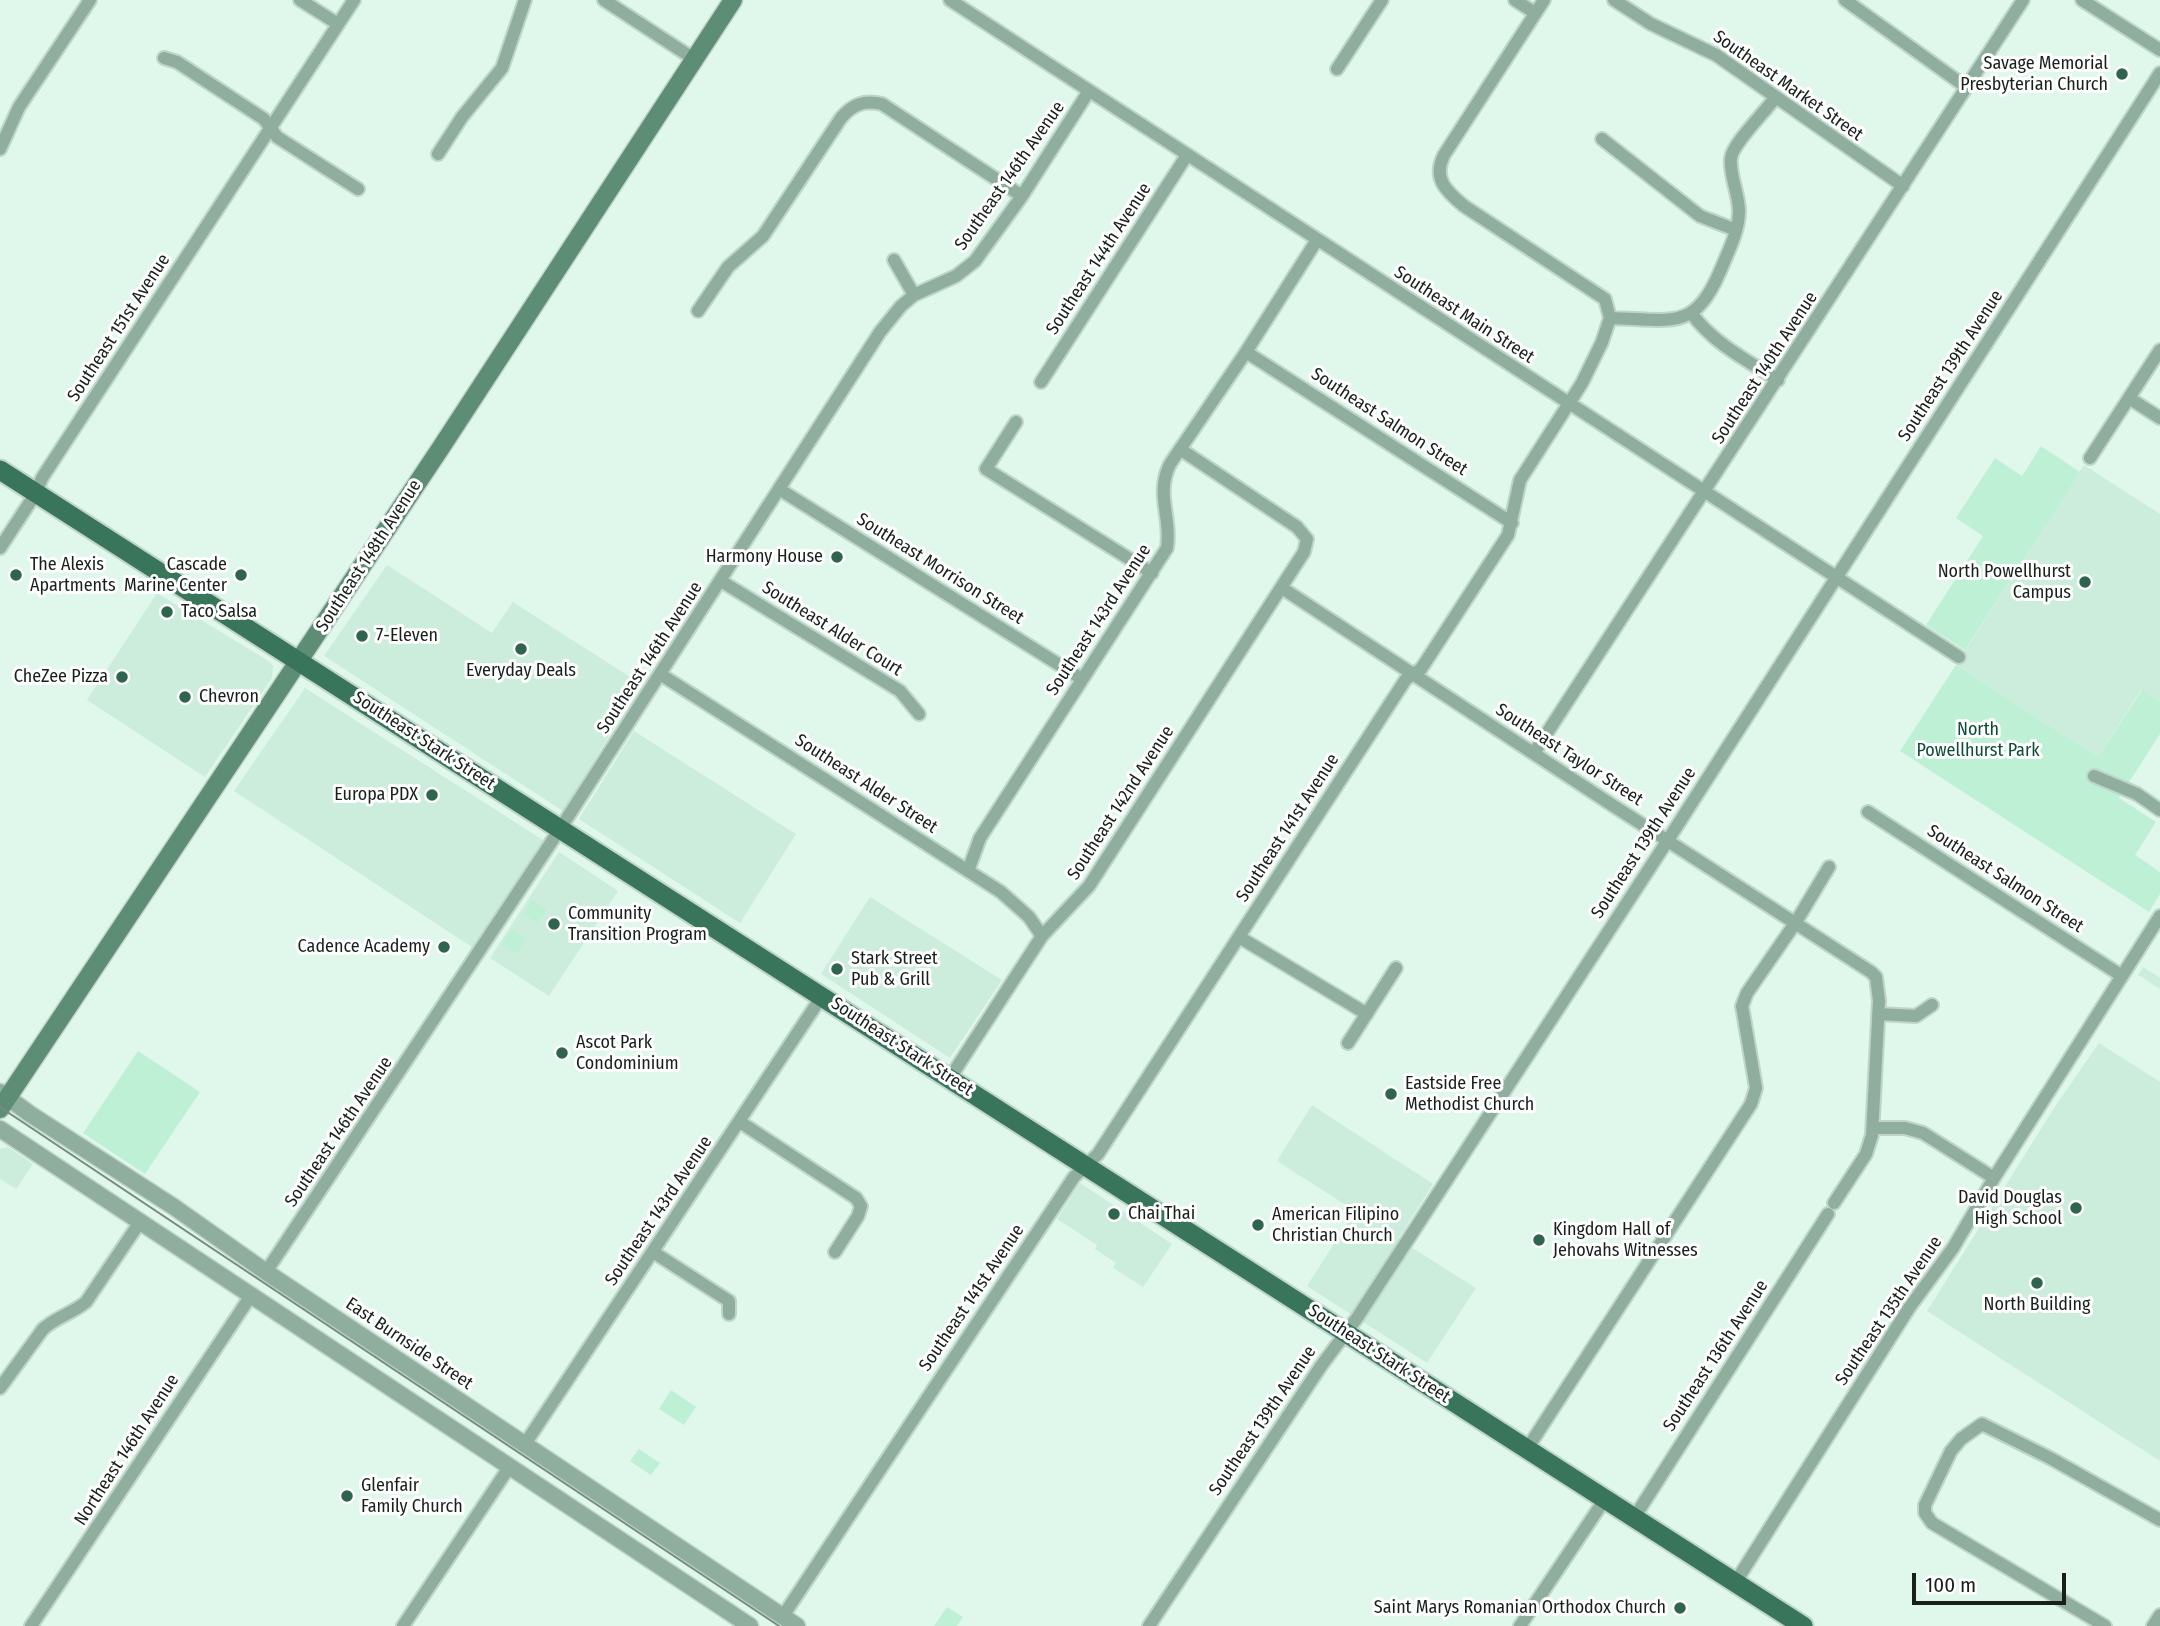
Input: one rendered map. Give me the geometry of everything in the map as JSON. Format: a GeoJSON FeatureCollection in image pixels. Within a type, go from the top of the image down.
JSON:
{"type":"FeatureCollection","features":[{"type":"Feature","properties":{"kind":"main road","name":"Southeast 148th Avenue"},"geometry":{"type":"LineString","coordinates":[[2,1100],[299,661],[733,0]]}},
{"type":"Feature","properties":{"kind":"main road","name":"Southeast Stark Street"},"geometry":{"type":"LineString","coordinates":[[0,470],[1803,1626]]}},
{"type":"Feature","properties":{"kind":"street"},"geometry":{"type":"LineString","coordinates":[[0,149],[19,107],[90,0]]}},
{"type":"Feature","properties":{"kind":"street"},"geometry":{"type":"LineString","coordinates":[[300,0],[338,24]]}},
{"type":"Feature","properties":{"kind":"street","name":"Southeast 151st Avenue"},"geometry":{"type":"LineString","coordinates":[[0,548],[36,493],[42,478],[354,0]]}},
{"type":"Feature","properties":{"kind":"street"},"geometry":{"type":"LineString","coordinates":[[438,154],[462,117],[502,68],[525,0]]}},
{"type":"Feature","properties":{"kind":"street"},"geometry":{"type":"LineString","coordinates":[[604,0],[694,59]]}},
{"type":"Feature","properties":{"kind":"street","name":"Southeast Main Street"},"geometry":{"type":"LineString","coordinates":[[950,0],[1959,657]]}},
{"type":"Feature","properties":{"kind":"street"},"geometry":{"type":"LineString","coordinates":[[1337,69],[1382,0]]}},
{"type":"Feature","properties":{"kind":"street"},"geometry":{"type":"LineString","coordinates":[[1515,0],[1535,13]]}},
{"type":"Feature","properties":{"kind":"street"},"geometry":{"type":"LineString","coordinates":[[1544,0],[1440,162],[1441,183],[1450,195],[1596,291],[1605,299],[1610,318],[1671,320],[1692,314],[1706,299],[1716,283],[1736,230],[1739,211],[1731,159],[1736,144],[1775,98]]}},
{"type":"Feature","properties":{"kind":"street","name":"Southeast Market Street"},"geometry":{"type":"LineString","coordinates":[[1614,0],[1651,24],[1716,55],[1903,186]]}},
{"type":"Feature","properties":{"kind":"street"},"geometry":{"type":"LineString","coordinates":[[1845,0],[1966,87]]}},
{"type":"Feature","properties":{"kind":"street","name":"Southeast 140th Avenue"},"geometry":{"type":"LineString","coordinates":[[1534,753],[2023,0]]}},
{"type":"Feature","properties":{"kind":"street"},"geometry":{"type":"LineString","coordinates":[[2082,0],[2160,50]]}},
{"type":"Feature","properties":{"kind":"street"},"geometry":{"type":"LineString","coordinates":[[164,58],[177,62],[264,119],[276,137],[358,189]]}},
{"type":"Feature","properties":{"kind":"street","name":"Southeast 139th Avenue"},"geometry":{"type":"LineString","coordinates":[[1149,1626],[1364,1307],[1668,840],[2160,73]]}},
{"type":"Feature","properties":{"kind":"street","name":"Southeast 146th Avenue"},"geometry":{"type":"LineString","coordinates":[[266,1272],[560,828],[880,332],[901,306],[914,295],[956,276],[975,261],[1022,196],[1089,91]]}},
{"type":"Feature","properties":{"kind":"street"},"geometry":{"type":"LineString","coordinates":[[698,311],[728,267],[763,236],[841,118],[858,104],[869,101],[882,104],[1022,196]]}},
{"type":"Feature","properties":{"kind":"street"},"geometry":{"type":"LineString","coordinates":[[1602,139],[1700,216],[1736,230]]}},
{"type":"Feature","properties":{"kind":"street","name":"Southeast 144th Avenue"},"geometry":{"type":"LineString","coordinates":[[1041,382],[1187,155]]}},
{"type":"Feature","properties":{"kind":"street","name":"Southeast 143rd Avenue"},"geometry":{"type":"LineString","coordinates":[[968,872],[980,838],[1167,548],[1169,534],[1163,502],[1164,476],[1317,240]]}},
{"type":"Feature","properties":{"kind":"street"},"geometry":{"type":"LineString","coordinates":[[894,260],[914,295]]}},
{"type":"Feature","properties":{"kind":"street"},"geometry":{"type":"LineString","coordinates":[[1692,314],[1705,330],[1718,340],[1778,380]]}},
{"type":"Feature","properties":{"kind":"street","name":"Southeast 141st Avenue"},"geometry":{"type":"LineString","coordinates":[[783,1616],[1074,1177],[1098,1154],[1406,678],[1421,669],[1508,535],[1520,480],[1594,362],[1610,318]]}},
{"type":"Feature","properties":{"kind":"street"},"geometry":{"type":"LineString","coordinates":[[2090,458],[2160,350]]}},
{"type":"Feature","properties":{"kind":"street","name":"Southeast Salmon Street"},"geometry":{"type":"LineString","coordinates":[[1246,352],[1512,523]]}},
{"type":"Feature","properties":{"kind":"street"},"geometry":{"type":"LineString","coordinates":[[2129,398],[2160,418]]}},
{"type":"Feature","properties":{"kind":"street"},"geometry":{"type":"LineString","coordinates":[[1016,422],[986,468],[1152,573]]}},
{"type":"Feature","properties":{"kind":"street","name":"Southeast 142nd Avenue"},"geometry":{"type":"LineString","coordinates":[[950,1078],[1042,936],[1089,886],[1304,552],[1307,539],[1297,527],[1180,449]]}},
{"type":"Feature","properties":{"kind":"street","name":"Southeast Morrison Street"},"geometry":{"type":"LineString","coordinates":[[779,489],[1082,679]]}},
{"type":"Feature","properties":{"kind":"street","name":"Southeast Alder Court"},"geometry":{"type":"LineString","coordinates":[[721,581],[900,691],[919,714]]}},
{"type":"Feature","properties":{"kind":"street","name":"Southeast Taylor Street"},"geometry":{"type":"LineString","coordinates":[[1282,588],[1871,972],[1879,986],[1878,1014]]}},
{"type":"Feature","properties":{"kind":"street","name":"Southeast Alder Street"},"geometry":{"type":"LineString","coordinates":[[660,674],[1016,904],[1030,917],[1042,936]]}},
{"type":"Feature","properties":{"kind":"street"},"geometry":{"type":"LineString","coordinates":[[2094,776],[2137,794],[2160,810]]}},
{"type":"Feature","properties":{"kind":"street","name":"Southeast Salmon Street"},"geometry":{"type":"LineString","coordinates":[[1868,812],[2122,976]]}},
{"type":"Feature","properties":{"kind":"street"},"geometry":{"type":"LineString","coordinates":[[1527,1448],[1751,1104],[1756,1088],[1742,1006],[1747,993],[1796,922],[1829,867]]}},
{"type":"Feature","properties":{"kind":"street","name":"Southeast 135th Avenue"},"geometry":{"type":"LineString","coordinates":[[1735,1583],[1909,1308],[1953,1248],[1994,1178],[2160,916]]}},
{"type":"Feature","properties":{"kind":"street"},"geometry":{"type":"LineString","coordinates":[[1239,937],[1367,1014]]}},
{"type":"Feature","properties":{"kind":"street"},"geometry":{"type":"LineString","coordinates":[[1348,1043],[1396,968]]}},
{"type":"Feature","properties":{"kind":"street","name":"Southeast 143rd Avenue"},"geometry":{"type":"LineString","coordinates":[[525,1444],[822,996]]}},
{"type":"Feature","properties":{"kind":"street"},"geometry":{"type":"LineString","coordinates":[[1878,1014],[1916,1016],[1933,1005]]}},
{"type":"Feature","properties":{"kind":"street","name":"Southeast 136th Avenue"},"geometry":{"type":"LineString","coordinates":[[1634,1518],[1866,1154],[1872,1128],[1878,1014]]}},
{"type":"Feature","properties":{"kind":"street","name":"East Burnside Street"},"geometry":{"type":"LineString","coordinates":[[2,1100],[174,1207],[266,1272],[797,1626]]}},
{"type":"Feature","properties":{"kind":"street"},"geometry":{"type":"LineString","coordinates":[[740,1122],[856,1198],[861,1206],[858,1216],[835,1252]]}},
{"type":"Feature","properties":{"kind":"street"},"geometry":{"type":"LineString","coordinates":[[1872,1128],[1905,1128],[1923,1133],[1994,1178]]}},
{"type":"Feature","properties":{"kind":"street"},"geometry":{"type":"LineString","coordinates":[[0,1129],[750,1626]]}},
{"type":"Feature","properties":{"kind":"street"},"geometry":{"type":"LineString","coordinates":[[0,1387],[43,1329],[86,1302],[140,1222]]}},
{"type":"Feature","properties":{"kind":"street"},"geometry":{"type":"LineString","coordinates":[[653,1252],[729,1301],[729,1314]]}},
{"type":"Feature","properties":{"kind":"street","name":"Northeast 146th Avenue"},"geometry":{"type":"LineString","coordinates":[[31,1626],[252,1294]]}},
{"type":"Feature","properties":{"kind":"street"},"geometry":{"type":"LineString","coordinates":[[2105,1626],[1933,1523],[1925,1513],[1925,1505],[1951,1451],[1961,1439],[1982,1424],[2050,1458],[2160,1520]]}},
{"type":"Feature","properties":{"kind":"street"},"geometry":{"type":"LineString","coordinates":[[403,1626],[510,1466]]}},
{"type":"Feature","properties":{"kind":"street"},"geometry":{"type":"LineString","coordinates":[[1520,1626],[1605,1499]]}},
{"type":"Feature","properties":{"kind":"street"},"geometry":{"type":"LineString","coordinates":[[2153,1626],[2160,1615]]}},
{"type":"Feature","properties":{"kind":"shaded area","name":"North Powellhurst Campus"},"geometry":{"type":"Polygon","coordinates":[[[2084,465],[2160,514],[2160,702],[2141,690],[2098,757],[1956,665],[2084,465]]]}},
{"type":"Feature","properties":{"kind":"shaded area"},"geometry":{"type":"Polygon","coordinates":[[[387,565],[492,633],[513,602],[641,684],[563,811],[324,656],[387,565]]]}},
{"type":"Feature","properties":{"kind":"shaded area"},"geometry":{"type":"Polygon","coordinates":[[[157,593],[273,666],[272,678],[205,777],[87,700],[157,593]]]}},
{"type":"Feature","properties":{"kind":"shaded area"},"geometry":{"type":"Polygon","coordinates":[[[305,688],[543,840],[472,947],[234,791],[305,688]]]}},
{"type":"Feature","properties":{"kind":"shaded area"},"geometry":{"type":"Polygon","coordinates":[[[634,731],[796,834],[740,923],[579,819],[634,731]]]}},
{"type":"Feature","properties":{"kind":"shaded area","name":"Community Transition Program"},"geometry":{"type":"Polygon","coordinates":[[[559,852],[618,891],[549,996],[490,958],[559,852]]]}},
{"type":"Feature","properties":{"kind":"shaded area"},"geometry":{"type":"Polygon","coordinates":[[[870,897],[1002,980],[950,1058],[821,974],[870,897]]]}},
{"type":"Feature","properties":{"kind":"shaded area"},"geometry":{"type":"Polygon","coordinates":[[[2143,967],[2160,978],[2160,989],[2138,975],[2143,967]]]}},
{"type":"Feature","properties":{"kind":"shaded area","name":"David Douglas High School"},"geometry":{"type":"Polygon","coordinates":[[[2099,1043],[2160,1082],[2160,1461],[1927,1311],[2056,1105],[2099,1043]]]}},
{"type":"Feature","properties":{"kind":"shaded area"},"geometry":{"type":"Polygon","coordinates":[[[1312,1105],[1433,1184],[1398,1239],[1476,1288],[1427,1363],[1307,1286],[1355,1211],[1277,1161],[1312,1105]]]}},
{"type":"Feature","properties":{"kind":"shaded area"},"geometry":{"type":"Polygon","coordinates":[[[8,1147],[33,1164],[16,1189],[0,1179],[0,1149],[8,1147]]]}},
{"type":"Feature","properties":{"kind":"shaded area"},"geometry":{"type":"Polygon","coordinates":[[[1080,1183],[1172,1244],[1143,1287],[1113,1268],[1116,1263],[1095,1249],[1097,1245],[1057,1219],[1080,1183]]]}},
{"type":"Feature","properties":{"kind":"green space"},"geometry":{"type":"Polygon","coordinates":[[[2041,446],[2080,472],[1965,650],[1926,625],[1983,536],[1956,518],[1995,458],[2022,476],[2041,446]]]}},
{"type":"Feature","properties":{"kind":"green space","name":"North Powellhurst Park"},"geometry":{"type":"Polygon","coordinates":[[[1956,665],[2098,757],[2142,690],[2160,702],[2160,734],[2119,798],[2156,822],[2135,855],[2160,872],[2160,894],[2149,912],[1900,751],[1956,665]]]}},
{"type":"Feature","properties":{"kind":"green space"},"geometry":{"type":"Polygon","coordinates":[[[532,900],[547,909],[537,923],[523,914],[532,900]]]}},
{"type":"Feature","properties":{"kind":"green space"},"geometry":{"type":"Polygon","coordinates":[[[512,929],[526,939],[516,954],[501,945],[512,929]]]}},
{"type":"Feature","properties":{"kind":"green space"},"geometry":{"type":"Polygon","coordinates":[[[138,1051],[200,1092],[145,1174],[83,1133],[138,1051]]]}},
{"type":"Feature","properties":{"kind":"green space"},"geometry":{"type":"Polygon","coordinates":[[[671,1390],[696,1407],[684,1425],[659,1409],[671,1390]]]}},
{"type":"Feature","properties":{"kind":"green space"},"geometry":{"type":"Polygon","coordinates":[[[639,1449],[660,1463],[651,1475],[630,1461],[639,1449]]]}},
{"type":"Feature","properties":{"kind":"green space"},"geometry":{"type":"Polygon","coordinates":[[[947,1607],[963,1617],[957,1626],[934,1626],[947,1607]]]}},
{"type":"Feature","properties":{"kind":"tram line"},"geometry":{"type":"LineString","coordinates":[[0,1107],[779,1626]]}},
{"type":"Feature","properties":{"kind":"place","name":"Savage Memorial Presbyterian Church"},"geometry":{"type":"Point","coordinates":[2122,74]}},
{"type":"Feature","properties":{"kind":"place","name":"Harmony House"},"geometry":{"type":"Point","coordinates":[837,557]}},
{"type":"Feature","properties":{"kind":"place","name":"The Alexis Apartments"},"geometry":{"type":"Point","coordinates":[16,575]}},
{"type":"Feature","properties":{"kind":"place","name":"Cascade Marine Center"},"geometry":{"type":"Point","coordinates":[241,575]}},
{"type":"Feature","properties":{"kind":"place","name":"North Powellhurst Campus"},"geometry":{"type":"Point","coordinates":[2085,582]}},
{"type":"Feature","properties":{"kind":"place","name":"Taco Salsa"},"geometry":{"type":"Point","coordinates":[167,612]}},
{"type":"Feature","properties":{"kind":"place","name":"7-Eleven"},"geometry":{"type":"Point","coordinates":[362,636]}},
{"type":"Feature","properties":{"kind":"place","name":"Everyday Deals"},"geometry":{"type":"Point","coordinates":[521,649]}},
{"type":"Feature","properties":{"kind":"place","name":"CheZee Pizza"},"geometry":{"type":"Point","coordinates":[122,677]}},
{"type":"Feature","properties":{"kind":"place","name":"Chevron"},"geometry":{"type":"Point","coordinates":[185,697]}},
{"type":"Feature","properties":{"kind":"place","name":"Europa PDX"},"geometry":{"type":"Point","coordinates":[432,795]}},
{"type":"Feature","properties":{"kind":"place","name":"Community Transition Program"},"geometry":{"type":"Point","coordinates":[554,924]}},
{"type":"Feature","properties":{"kind":"place","name":"Cadence Academy"},"geometry":{"type":"Point","coordinates":[444,947]}},
{"type":"Feature","properties":{"kind":"place","name":"Stark Street Pub & Grill"},"geometry":{"type":"Point","coordinates":[837,969]}},
{"type":"Feature","properties":{"kind":"place","name":"Ascot Park Condominium"},"geometry":{"type":"Point","coordinates":[562,1053]}},
{"type":"Feature","properties":{"kind":"place","name":"Eastside Free Methodist Church"},"geometry":{"type":"Point","coordinates":[1391,1094]}},
{"type":"Feature","properties":{"kind":"place","name":"David Douglas High School"},"geometry":{"type":"Point","coordinates":[2076,1208]}},
{"type":"Feature","properties":{"kind":"place","name":"Chai Thai"},"geometry":{"type":"Point","coordinates":[1114,1214]}},
{"type":"Feature","properties":{"kind":"place","name":"American Filipino Christian Church"},"geometry":{"type":"Point","coordinates":[1258,1225]}},
{"type":"Feature","properties":{"kind":"place","name":"Kingdom Hall of Jehovahs Witnesses"},"geometry":{"type":"Point","coordinates":[1539,1240]}},
{"type":"Feature","properties":{"kind":"place","name":"North Building"},"geometry":{"type":"Point","coordinates":[2037,1283]}},
{"type":"Feature","properties":{"kind":"place","name":"Glenfair Family Church"},"geometry":{"type":"Point","coordinates":[347,1496]}},
{"type":"Feature","properties":{"kind":"place","name":"Saint Marys Romanian Orthodox Church"},"geometry":{"type":"Point","coordinates":[1680,1608]}}]}
